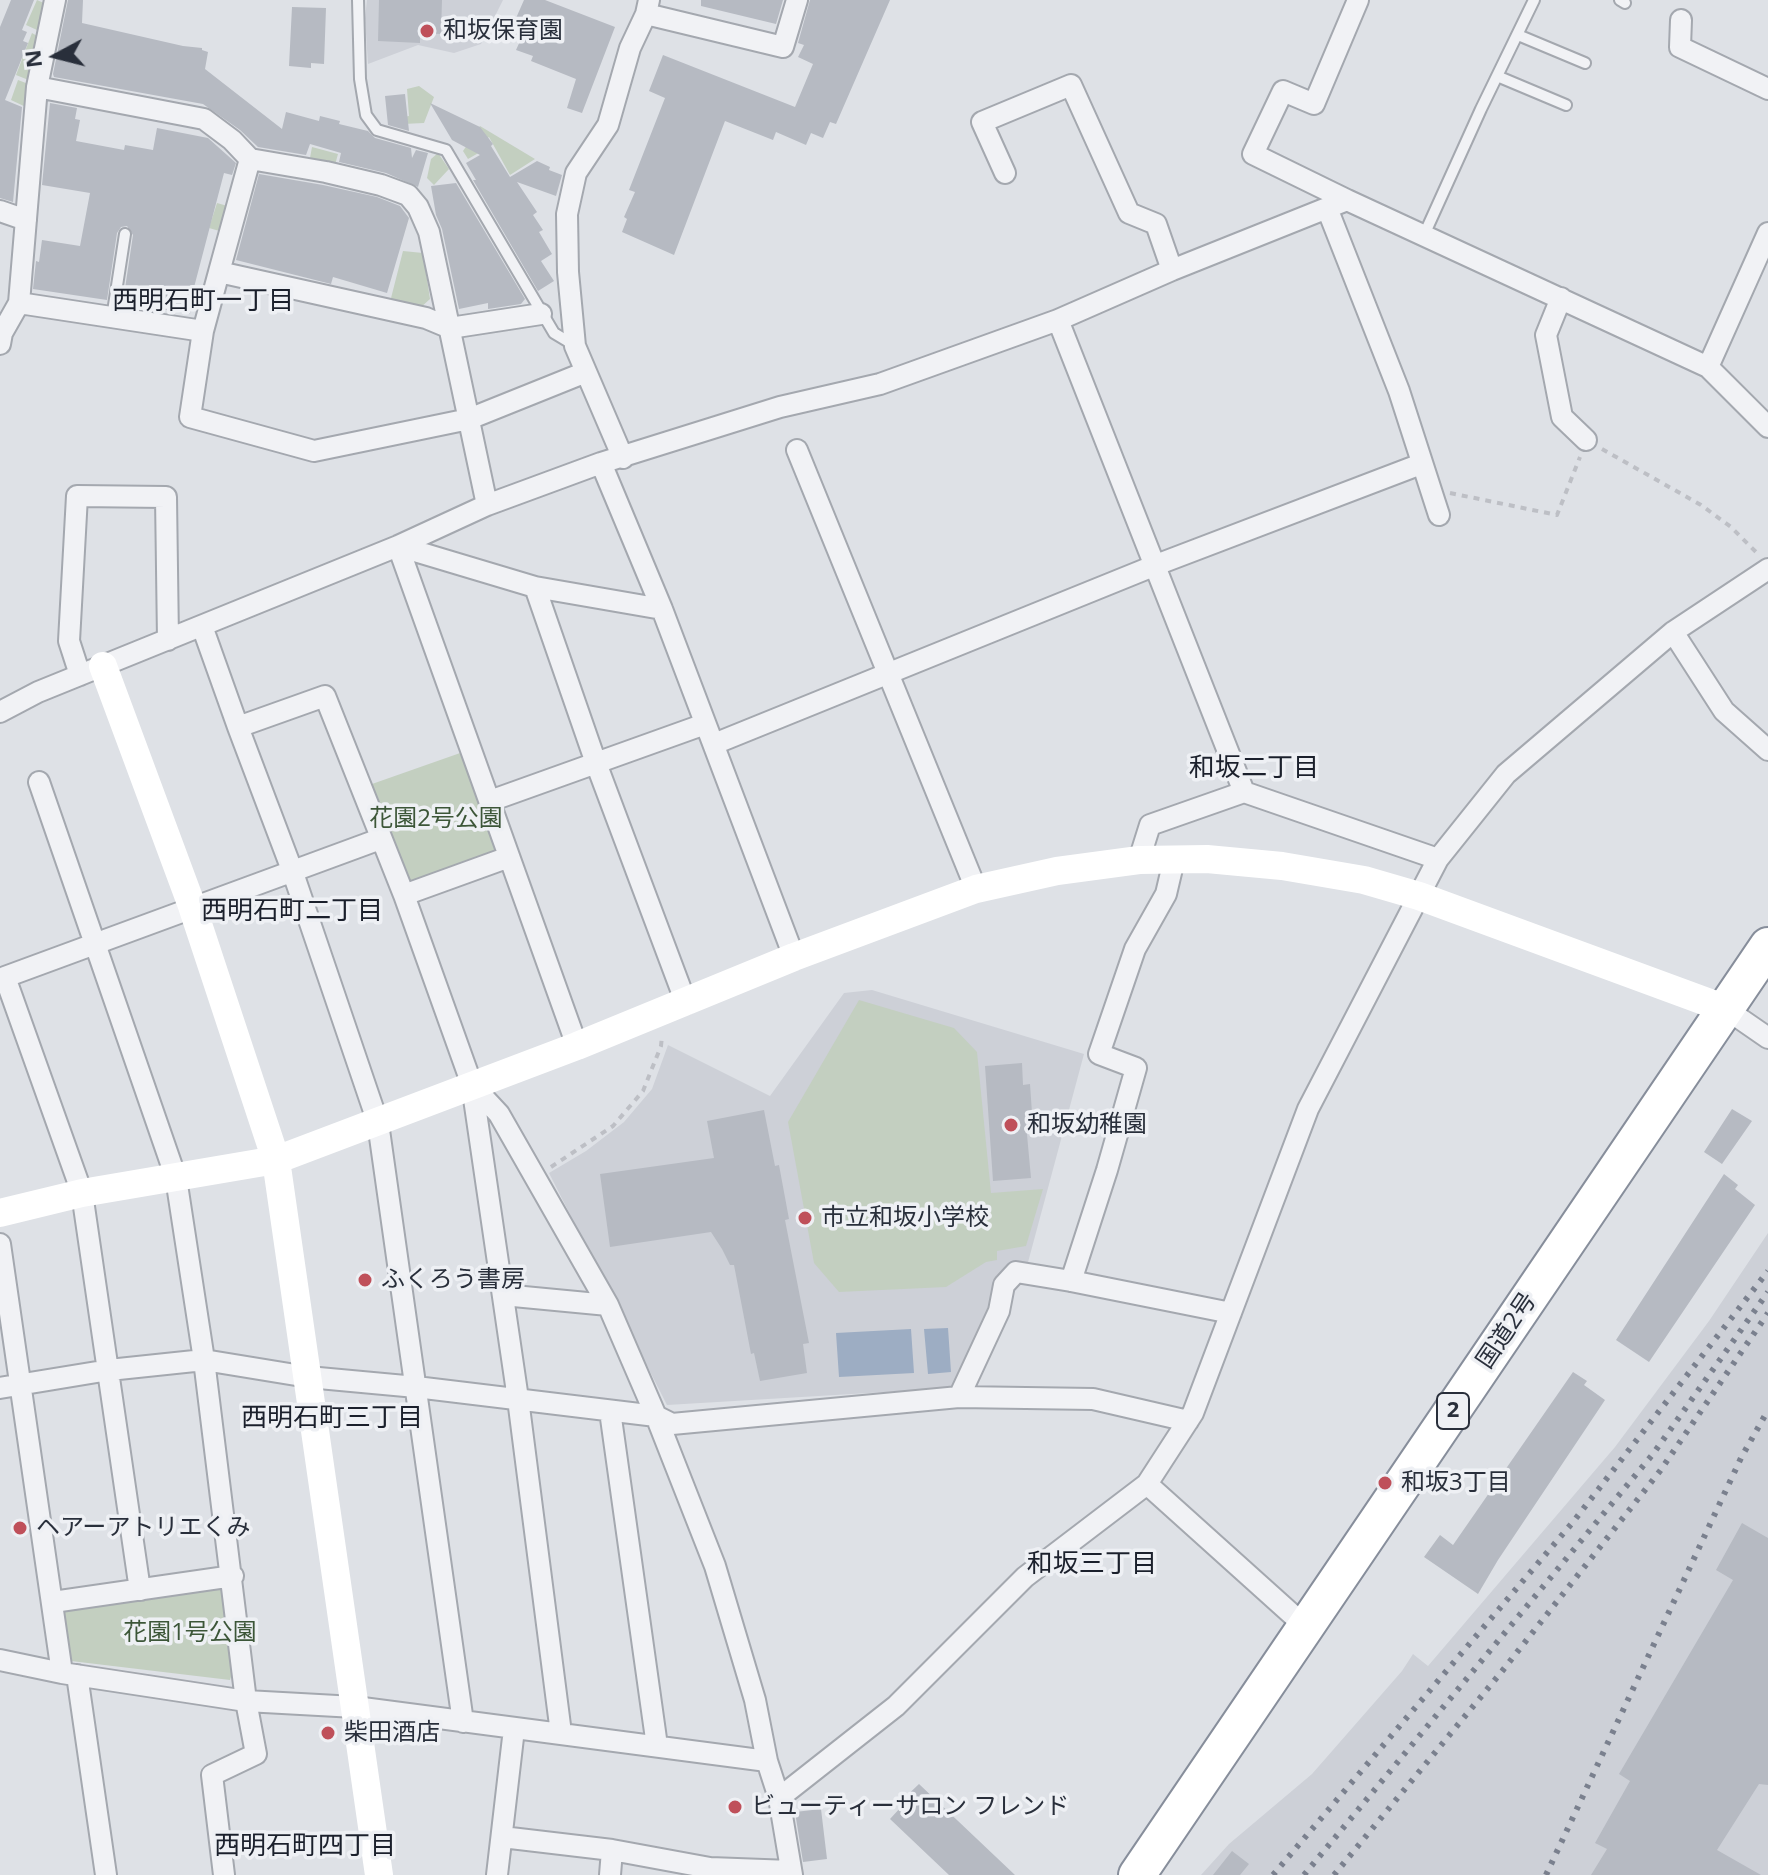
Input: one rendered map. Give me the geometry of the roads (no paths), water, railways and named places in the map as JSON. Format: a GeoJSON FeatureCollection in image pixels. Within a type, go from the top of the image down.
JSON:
{"type":"FeatureCollection","features":[{"type":"Feature","properties":{"kind":"highway","name":"国道2号"},"geometry":{"type":"LineString","coordinates":[[1137,1875],[1768,946]]}},
{"type":"Feature","properties":{"kind":"street"},"geometry":{"type":"LineString","coordinates":[[1,336],[19,303],[37,87],[55,0]]}},
{"type":"Feature","properties":{"kind":"street"},"geometry":{"type":"LineString","coordinates":[[623,458],[575,346],[568,272],[567,214],[576,173],[608,125],[630,48],[648,7],[783,47],[797,0]]}},
{"type":"Feature","properties":{"kind":"street"},"geometry":{"type":"LineString","coordinates":[[1358,0],[1314,104],[1283,91],[1253,154],[1708,367],[1768,427]]}},
{"type":"Feature","properties":{"kind":"street"},"geometry":{"type":"LineString","coordinates":[[1681,20],[1680,47],[1768,89]]}},
{"type":"Feature","properties":{"kind":"street"},"geometry":{"type":"LineString","coordinates":[[1005,173],[982,122],[1071,85],[1129,213],[1156,224],[1172,270]]}},
{"type":"Feature","properties":{"kind":"street"},"geometry":{"type":"LineString","coordinates":[[37,87],[204,119],[232,140],[250,159],[326,172],[408,195],[418,207],[429,232],[487,505]]}},
{"type":"Feature","properties":{"kind":"street"},"geometry":{"type":"LineString","coordinates":[[250,159],[203,331],[190,417],[314,451],[469,419],[586,372]]}},
{"type":"Feature","properties":{"kind":"street"},"geometry":{"type":"LineString","coordinates":[[0,712],[38,692],[398,546],[487,505],[601,463],[780,407],[880,384],[1058,320],[1172,270],[1347,200]]}},
{"type":"Feature","properties":{"kind":"street"},"geometry":{"type":"LineString","coordinates":[[1327,208],[1399,391],[1439,515]]}},
{"type":"Feature","properties":{"kind":"street"},"geometry":{"type":"LineString","coordinates":[[0,211],[26,220]]}},
{"type":"Feature","properties":{"kind":"street"},"geometry":{"type":"LineString","coordinates":[[1708,367],[1768,233]]}},
{"type":"Feature","properties":{"kind":"street"},"geometry":{"type":"LineString","coordinates":[[219,272],[426,318],[450,328],[541,314]]}},
{"type":"Feature","properties":{"kind":"street"},"geometry":{"type":"LineString","coordinates":[[1561,298],[1546,335],[1562,417],[1586,440]]}},
{"type":"Feature","properties":{"kind":"street"},"geometry":{"type":"LineString","coordinates":[[19,303],[203,331]]}},
{"type":"Feature","properties":{"kind":"street"},"geometry":{"type":"LineString","coordinates":[[1058,320],[1244,792]]}},
{"type":"Feature","properties":{"kind":"street"},"geometry":{"type":"LineString","coordinates":[[797,450],[976,889]]}},
{"type":"Feature","properties":{"kind":"street"},"geometry":{"type":"LineString","coordinates":[[601,463],[662,609],[794,957]]}},
{"type":"Feature","properties":{"kind":"street"},"geometry":{"type":"LineString","coordinates":[[714,744],[1156,565],[1421,464]]}},
{"type":"Feature","properties":{"kind":"street"},"geometry":{"type":"LineString","coordinates":[[168,640],[166,497],[77,496],[69,641],[91,670],[192,906],[276,1160],[379,1875]]}},
{"type":"Feature","properties":{"kind":"street"},"geometry":{"type":"LineString","coordinates":[[398,546],[535,587],[662,609]]}},
{"type":"Feature","properties":{"kind":"street"},"geometry":{"type":"LineString","coordinates":[[398,546],[577,1046]]}},
{"type":"Feature","properties":{"kind":"street"},"geometry":{"type":"LineString","coordinates":[[779,1798],[896,1706],[1025,1577],[1147,1484],[1188,1421],[1308,1109],[1438,859],[1506,774],[1673,632],[1763,562]]}},
{"type":"Feature","properties":{"kind":"street"},"geometry":{"type":"LineString","coordinates":[[535,587],[596,763],[686,1003]]}},
{"type":"Feature","properties":{"kind":"street"},"geometry":{"type":"LineString","coordinates":[[202,626],[292,870],[378,1123],[463,1722]]}},
{"type":"Feature","properties":{"kind":"street"},"geometry":{"type":"LineString","coordinates":[[1673,632],[1724,711],[1768,750]]}},
{"type":"Feature","properties":{"kind":"street"},"geometry":{"type":"LineString","coordinates":[[238,727],[325,696],[404,895],[472,1085],[518,1399],[561,1733]]}},
{"type":"Feature","properties":{"kind":"street"},"geometry":{"type":"LineString","coordinates":[[490,801],[705,724]]}},
{"type":"Feature","properties":{"kind":"street"},"geometry":{"type":"LineString","coordinates":[[39,782],[176,1178],[204,1360],[246,1701],[256,1754],[212,1775],[224,1875]]}},
{"type":"Feature","properties":{"kind":"street"},"geometry":{"type":"LineString","coordinates":[[1139,860],[1150,825],[1244,792],[1438,859]]}},
{"type":"Feature","properties":{"kind":"street"},"geometry":{"type":"LineString","coordinates":[[140,1590],[82,1193],[5,977],[380,839]]}},
{"type":"Feature","properties":{"kind":"street"},"geometry":{"type":"LineString","coordinates":[[404,895],[509,857]]}},
{"type":"Feature","properties":{"kind":"street"},"geometry":{"type":"LineString","coordinates":[[0,1213],[82,1193],[276,1160],[976,889],[1057,871],[1139,860],[1207,859],[1282,866],[1364,880],[1419,896],[1726,1009],[1768,1038]]}},
{"type":"Feature","properties":{"kind":"street"},"geometry":{"type":"LineString","coordinates":[[1071,1281],[1136,1068],[1099,1054],[1135,949],[1166,894],[1174,860]]}},
{"type":"Feature","properties":{"kind":"street"},"geometry":{"type":"LineString","coordinates":[[472,1085],[499,1114],[608,1305],[656,1416],[715,1566],[755,1700],[767,1761],[779,1798],[791,1873],[709,1871],[612,1850],[502,1837]]}},
{"type":"Feature","properties":{"kind":"street"},"geometry":{"type":"LineString","coordinates":[[0,1244],[10,1387],[70,1674],[106,1875]]}},
{"type":"Feature","properties":{"kind":"street"},"geometry":{"type":"LineString","coordinates":[[959,1397],[999,1311],[1004,1285],[1016,1272],[1231,1313]]}},
{"type":"Feature","properties":{"kind":"street"},"geometry":{"type":"LineString","coordinates":[[503,1295],[608,1305]]}},
{"type":"Feature","properties":{"kind":"street"},"geometry":{"type":"LineString","coordinates":[[10,1387],[109,1370],[204,1360],[308,1377],[656,1416],[672,1424],[959,1397],[1093,1399],[1188,1421]]}},
{"type":"Feature","properties":{"kind":"street"},"geometry":{"type":"LineString","coordinates":[[610,1411],[657,1746]]}},
{"type":"Feature","properties":{"kind":"street"},"geometry":{"type":"LineString","coordinates":[[1147,1484],[1306,1627]]}},
{"type":"Feature","properties":{"kind":"street"},"geometry":{"type":"LineString","coordinates":[[53,1602],[233,1576]]}},
{"type":"Feature","properties":{"kind":"street"},"geometry":{"type":"LineString","coordinates":[[0,1660],[246,1701],[355,1707],[767,1761]]}},
{"type":"Feature","properties":{"kind":"street"},"geometry":{"type":"LineString","coordinates":[[497,1875],[514,1729]]}},
{"type":"Feature","properties":{"kind":"street"},"geometry":{"type":"LineString","coordinates":[[610,1875],[612,1850]]}},
{"type":"Feature","properties":{"kind":"lane"},"geometry":{"type":"LineString","coordinates":[[358,0],[360,79],[366,115],[377,130],[446,150],[541,314],[554,333],[575,346]]}},
{"type":"Feature","properties":{"kind":"lane"},"geometry":{"type":"LineString","coordinates":[[1424,235],[1534,0]]}},
{"type":"Feature","properties":{"kind":"lane"},"geometry":{"type":"LineString","coordinates":[[1518,35],[1585,63]]}},
{"type":"Feature","properties":{"kind":"lane"},"geometry":{"type":"LineString","coordinates":[[1497,76],[1566,105]]}},
{"type":"Feature","properties":{"kind":"lane"},"geometry":{"type":"LineString","coordinates":[[112,318],[125,234]]}},
{"type":"Feature","properties":{"kind":"water"},"geometry":{"type":"Polygon","coordinates":[[[948,1328],[951,1372],[928,1374],[924,1329],[948,1328]]]}},
{"type":"Feature","properties":{"kind":"water"},"geometry":{"type":"Polygon","coordinates":[[[911,1329],[914,1373],[839,1377],[836,1333],[911,1329]]]}},
{"type":"Feature","properties":{"kind":"railway"},"geometry":{"type":"LineString","coordinates":[[1273,1875],[1573,1522],[1768,1271]]}},
{"type":"Feature","properties":{"kind":"railway"},"geometry":{"type":"LineString","coordinates":[[1304,1875],[1653,1454],[1768,1292]]}},
{"type":"Feature","properties":{"kind":"railway"},"geometry":{"type":"LineString","coordinates":[[1334,1875],[1503,1670],[1660,1471],[1768,1313]]}},
{"type":"Feature","properties":{"kind":"railway"},"geometry":{"type":"LineString","coordinates":[[1546,1875],[1741,1458],[1768,1410]]}},
{"type":"Feature","properties":{"kind":"place","name":"和坂保育園"},"geometry":{"type":"Point","coordinates":[427,31]}},
{"type":"Feature","properties":{"kind":"place","name":"和坂幼稚園"},"geometry":{"type":"Point","coordinates":[1011,1125]}},
{"type":"Feature","properties":{"kind":"place","name":"市立和坂小学校"},"geometry":{"type":"Point","coordinates":[805,1218]}},
{"type":"Feature","properties":{"kind":"place","name":"ふくろう書房"},"geometry":{"type":"Point","coordinates":[365,1280]}},
{"type":"Feature","properties":{"kind":"place","name":"和坂3丁目"},"geometry":{"type":"Point","coordinates":[1385,1483]}},
{"type":"Feature","properties":{"kind":"place","name":"ヘアーアトリエくみ"},"geometry":{"type":"Point","coordinates":[20,1528]}},
{"type":"Feature","properties":{"kind":"place","name":"柴田酒店"},"geometry":{"type":"Point","coordinates":[328,1733]}},
{"type":"Feature","properties":{"kind":"place","name":"ビューティーサロン フレンド"},"geometry":{"type":"Point","coordinates":[735,1807]}},
{"type":"Feature","properties":{"kind":"district","name":"西明石町一丁目"},"geometry":{"type":"Point","coordinates":[203,302]}},
{"type":"Feature","properties":{"kind":"district","name":"和坂二丁目"},"geometry":{"type":"Point","coordinates":[1254,769]}},
{"type":"Feature","properties":{"kind":"district","name":"西明石町二丁目"},"geometry":{"type":"Point","coordinates":[292,912]}},
{"type":"Feature","properties":{"kind":"district","name":"西明石町三丁目"},"geometry":{"type":"Point","coordinates":[332,1419]}},
{"type":"Feature","properties":{"kind":"district","name":"和坂三丁目"},"geometry":{"type":"Point","coordinates":[1092,1565]}},
{"type":"Feature","properties":{"kind":"district","name":"西明石町四丁目"},"geometry":{"type":"Point","coordinates":[305,1847]}},
{"type":"Feature","properties":{"kind":"park label","name":"花園2号公園"},"geometry":{"type":"Point","coordinates":[436,819]}},
{"type":"Feature","properties":{"kind":"park label","name":"花園1号公園"},"geometry":{"type":"Point","coordinates":[190,1633]}}]}
